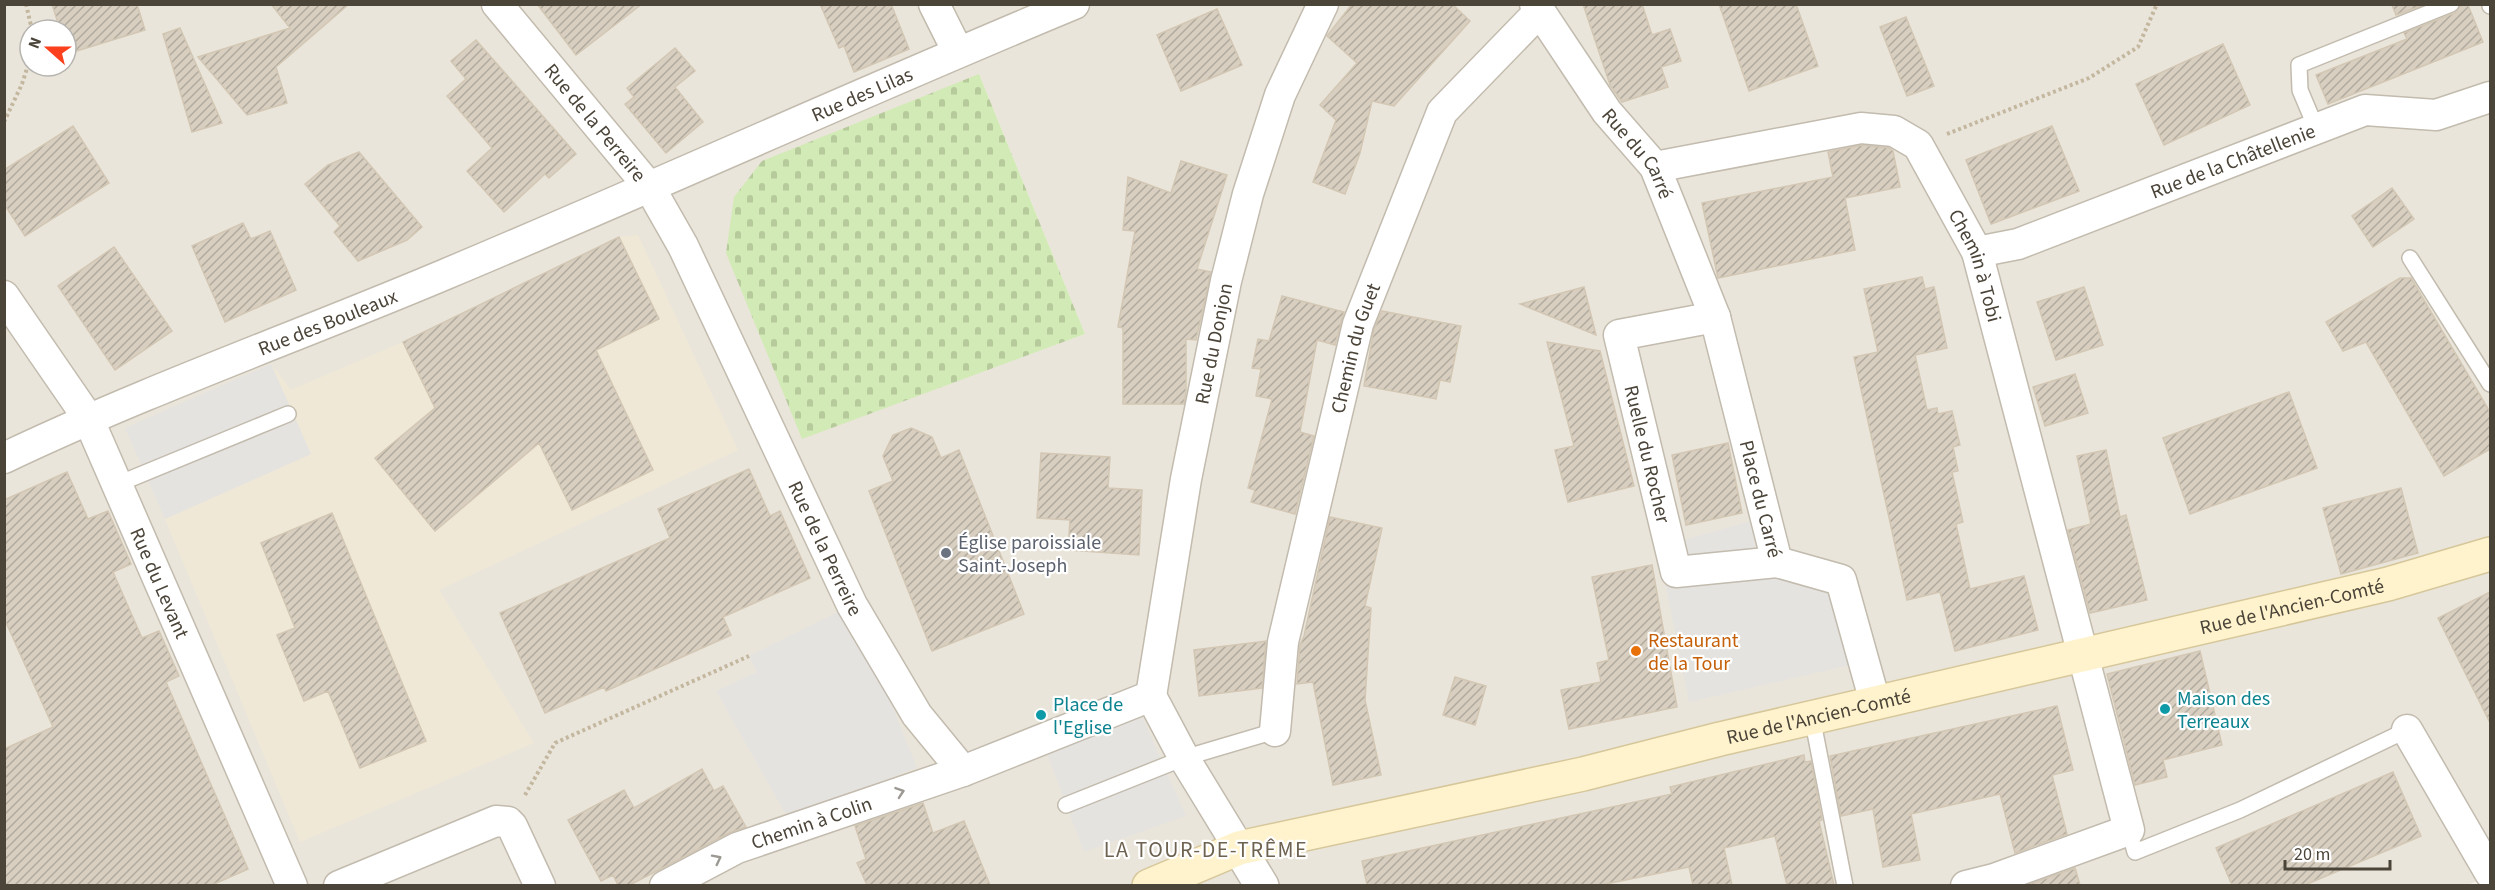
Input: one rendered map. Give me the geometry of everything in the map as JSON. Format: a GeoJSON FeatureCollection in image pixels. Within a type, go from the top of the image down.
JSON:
{"type":"FeatureCollection","features":[{"type":"Feature","properties":{"kind":"main road","name":"Rue de l'Ancien-Comté"},"geometry":{"type":"LineString","coordinates":[[1149,885],[1239,848],[1583,774],[1875,702],[2388,584],[2490,554]]}},
{"type":"Feature","properties":{"kind":"street","name":"Rue de la Perreire"},"geometry":{"type":"LineString","coordinates":[[497,4],[650,188],[683,246],[852,605],[917,716],[963,771]]}},
{"type":"Feature","properties":{"kind":"street"},"geometry":{"type":"LineString","coordinates":[[934,4],[958,52]]}},
{"type":"Feature","properties":{"kind":"street","name":"Rue des Lilas"},"geometry":{"type":"LineString","coordinates":[[650,188],[958,52],[1074,4]]}},
{"type":"Feature","properties":{"kind":"street","name":"Rue du Donjon"},"geometry":{"type":"LineString","coordinates":[[1151,696],[1186,479],[1237,237],[1248,194],[1280,95],[1323,4]]}},
{"type":"Feature","properties":{"kind":"street","name":"Rue du Carré"},"geometry":{"type":"LineString","coordinates":[[1537,8],[1607,112],[1655,167],[1715,317]]}},
{"type":"Feature","properties":{"kind":"street","name":"Chemin du Guet"},"geometry":{"type":"LineString","coordinates":[[1275,731],[1283,642],[1358,324],[1442,112],[1537,8]]}},
{"type":"Feature","properties":{"kind":"street","name":"Rue de la Châtellenie"},"geometry":{"type":"LineString","coordinates":[[1977,252],[2018,244],[2365,110],[2436,114],[2490,97]]}},
{"type":"Feature","properties":{"kind":"street"},"geometry":{"type":"LineString","coordinates":[[1655,167],[1861,128],[1894,131],[1918,145]]}},
{"type":"Feature","properties":{"kind":"street","name":"Chemin à Tobi"},"geometry":{"type":"LineString","coordinates":[[1918,145],[1977,252],[2130,830]]}},
{"type":"Feature","properties":{"kind":"street","name":"Rue des Bouleaux"},"geometry":{"type":"LineString","coordinates":[[4,458],[88,418],[346,316],[650,188]]}},
{"type":"Feature","properties":{"kind":"street","name":"Rue du Levant"},"geometry":{"type":"LineString","coordinates":[[4,296],[88,418],[292,885]]}},
{"type":"Feature","properties":{"kind":"street","name":"Ruelle du Rocher"},"geometry":{"type":"LineString","coordinates":[[1715,317],[1618,335],[1676,572],[1777,562]]}},
{"type":"Feature","properties":{"kind":"street","name":"Place du Carré"},"geometry":{"type":"LineString","coordinates":[[1715,317],[1777,562],[1841,580],[1875,702]]}},
{"type":"Feature","properties":{"kind":"street"},"geometry":{"type":"LineString","coordinates":[[963,771],[1151,696],[1184,758],[1262,885]]}},
{"type":"Feature","properties":{"kind":"street"},"geometry":{"type":"LineString","coordinates":[[2407,730],[2490,873]]}},
{"type":"Feature","properties":{"kind":"street","name":"Chemin à Colin"},"geometry":{"type":"LineString","coordinates":[[665,885],[737,848],[963,771]]}},
{"type":"Feature","properties":{"kind":"street"},"geometry":{"type":"LineString","coordinates":[[339,885],[496,821],[508,822],[516,832],[540,885]]}},
{"type":"Feature","properties":{"kind":"street"},"geometry":{"type":"LineString","coordinates":[[1966,885],[1995,882],[2130,830]]}},
{"type":"Feature","properties":{"kind":"lane"},"geometry":{"type":"LineString","coordinates":[[2316,128],[2300,90],[2299,65],[2451,4]]}},
{"type":"Feature","properties":{"kind":"lane"},"geometry":{"type":"LineString","coordinates":[[2410,258],[2490,384]]}},
{"type":"Feature","properties":{"kind":"lane"},"geometry":{"type":"LineString","coordinates":[[118,484],[288,414]]}},
{"type":"Feature","properties":{"kind":"lane"},"geometry":{"type":"LineString","coordinates":[[1812,717],[1845,885]]}},
{"type":"Feature","properties":{"kind":"lane"},"geometry":{"type":"LineString","coordinates":[[2130,830],[2135,852],[2240,810],[2407,730]]}},
{"type":"Feature","properties":{"kind":"lane"},"geometry":{"type":"LineString","coordinates":[[1066,805],[1184,758],[1275,731]]}},
{"type":"Feature","properties":{"kind":"path"},"geometry":{"type":"LineString","coordinates":[[1918,145],[2089,78],[2138,47],[2157,4]]}},
{"type":"Feature","properties":{"kind":"path"},"geometry":{"type":"LineString","coordinates":[[4,122],[24,78]]}},
{"type":"Feature","properties":{"kind":"path"},"geometry":{"type":"LineString","coordinates":[[508,822],[555,743],[749,656]]}},
{"type":"Feature","properties":{"kind":"shaded area"},"geometry":{"type":"Polygon","coordinates":[[[5,5],[2490,5],[2490,876],[2467,885],[5,886],[5,5]],[[979,74],[802,438],[1085,334],[979,74]]]}},
{"type":"Feature","properties":{"kind":"shaded area"},"geometry":{"type":"Polygon","coordinates":[[[638,235],[738,450],[439,590],[534,743],[300,842],[165,519],[311,454],[271,364],[291,390],[403,342],[435,408],[375,458],[435,531],[539,443],[572,510],[653,470],[596,350],[659,319],[619,237],[638,235]]]}},
{"type":"Feature","properties":{"kind":"shaded area"},"geometry":{"type":"Polygon","coordinates":[[[271,364],[311,454],[165,519],[125,428],[271,364]]]}},
{"type":"Feature","properties":{"kind":"shaded area"},"geometry":{"type":"Polygon","coordinates":[[[1766,517],[1777,562],[1841,580],[1864,662],[1689,702],[1663,573],[1669,544],[1766,517]]]}},
{"type":"Feature","properties":{"kind":"shaded area"},"geometry":{"type":"Polygon","coordinates":[[[852,605],[917,768],[824,802],[789,820],[716,691],[757,672],[749,656],[852,605]]]}},
{"type":"Feature","properties":{"kind":"shaded area"},"geometry":{"type":"Polygon","coordinates":[[[1141,714],[1186,816],[1084,852],[1047,754],[1141,714]]]}},
{"type":"Feature","properties":{"kind":"green space"},"geometry":{"type":"Polygon","coordinates":[[[979,74],[1085,334],[802,439],[726,253],[734,197],[762,161],[979,74]]]}},
{"type":"Feature","properties":{"kind":"building"},"geometry":{"type":"Polygon","coordinates":[[[52,4],[137,4],[145,30],[78,51],[78,18],[56,18],[52,4]]]}},
{"type":"Feature","properties":{"kind":"building"},"geometry":{"type":"Polygon","coordinates":[[[271,4],[349,4],[276,67],[287,103],[247,115],[198,57],[290,28],[271,4]]]}},
{"type":"Feature","properties":{"kind":"building"},"geometry":{"type":"Polygon","coordinates":[[[537,4],[642,4],[576,55],[537,4]]]}},
{"type":"Feature","properties":{"kind":"building"},"geometry":{"type":"Polygon","coordinates":[[[820,4],[891,4],[909,49],[854,72],[844,46],[839,48],[820,4]]]}},
{"type":"Feature","properties":{"kind":"building"},"geometry":{"type":"Polygon","coordinates":[[[1352,4],[1452,4],[1470,21],[1394,106],[1372,101],[1360,153],[1345,194],[1313,182],[1336,120],[1320,105],[1357,63],[1327,36],[1352,4]]]}},
{"type":"Feature","properties":{"kind":"building"},"geometry":{"type":"Polygon","coordinates":[[[1583,4],[1642,4],[1652,35],[1670,29],[1681,61],[1661,67],[1668,87],[1622,102],[1610,85],[1583,4]]]}},
{"type":"Feature","properties":{"kind":"building"},"geometry":{"type":"Polygon","coordinates":[[[1719,4],[1796,4],[1818,66],[1749,91],[1719,4]]]}},
{"type":"Feature","properties":{"kind":"building"},"geometry":{"type":"Polygon","coordinates":[[[2392,5],[2423,5],[2396,15],[2392,5]]]}},
{"type":"Feature","properties":{"kind":"building"},"geometry":{"type":"Polygon","coordinates":[[[2461,5],[2468,5],[2483,42],[2328,104],[2316,75],[2407,39],[2404,33],[2455,13],[2461,5]]]}},
{"type":"Feature","properties":{"kind":"building"},"geometry":{"type":"Polygon","coordinates":[[[1217,9],[1242,65],[1181,91],[1157,35],[1217,9]]]}},
{"type":"Feature","properties":{"kind":"building"},"geometry":{"type":"Polygon","coordinates":[[[1906,17],[1934,86],[1907,96],[1880,27],[1906,17]]]}},
{"type":"Feature","properties":{"kind":"building"},"geometry":{"type":"Polygon","coordinates":[[[180,28],[222,123],[192,132],[163,34],[180,28]]]}},
{"type":"Feature","properties":{"kind":"building"},"geometry":{"type":"Polygon","coordinates":[[[476,40],[576,154],[549,178],[545,174],[504,212],[467,171],[492,148],[447,96],[466,79],[451,61],[476,40]]]}},
{"type":"Feature","properties":{"kind":"building"},"geometry":{"type":"Polygon","coordinates":[[[2223,44],[2250,105],[2164,145],[2136,84],[2223,44]]]}},
{"type":"Feature","properties":{"kind":"building"},"geometry":{"type":"Polygon","coordinates":[[[675,48],[695,71],[675,87],[703,122],[666,153],[625,104],[634,97],[627,88],[675,48]]]}},
{"type":"Feature","properties":{"kind":"building"},"geometry":{"type":"Polygon","coordinates":[[[73,126],[109,183],[25,236],[4,204],[4,170],[73,126]]]}},
{"type":"Feature","properties":{"kind":"building"},"geometry":{"type":"Polygon","coordinates":[[[2052,126],[2079,191],[1991,224],[1966,160],[2052,126]]]}},
{"type":"Feature","properties":{"kind":"building"},"geometry":{"type":"Polygon","coordinates":[[[1862,145],[1889,148],[1893,151],[1900,187],[1845,198],[1855,250],[1718,278],[1702,203],[1833,177],[1828,152],[1862,145]]]}},
{"type":"Feature","properties":{"kind":"building"},"geometry":{"type":"Polygon","coordinates":[[[359,152],[422,227],[407,240],[358,261],[334,232],[340,226],[305,184],[328,165],[359,152]]]}},
{"type":"Feature","properties":{"kind":"building"},"geometry":{"type":"Polygon","coordinates":[[[1181,161],[1227,175],[1197,269],[1211,272],[1196,340],[1186,339],[1184,404],[1123,404],[1123,328],[1118,327],[1135,231],[1123,230],[1128,177],[1171,193],[1181,161]]]}},
{"type":"Feature","properties":{"kind":"building"},"geometry":{"type":"Polygon","coordinates":[[[2392,188],[2414,219],[2373,247],[2352,216],[2392,188]]]}},
{"type":"Feature","properties":{"kind":"building"},"geometry":{"type":"Polygon","coordinates":[[[243,223],[251,239],[270,231],[296,290],[225,322],[192,246],[243,223]]]}},
{"type":"Feature","properties":{"kind":"building"},"geometry":{"type":"Polygon","coordinates":[[[619,237],[659,319],[596,350],[653,470],[572,510],[539,443],[435,531],[375,458],[435,408],[403,342],[619,237]]]}},
{"type":"Feature","properties":{"kind":"building"},"geometry":{"type":"Polygon","coordinates":[[[114,247],[172,331],[115,370],[58,286],[114,247]]]}},
{"type":"Feature","properties":{"kind":"building"},"geometry":{"type":"Polygon","coordinates":[[[1922,277],[1925,289],[1934,287],[1947,348],[1915,355],[1927,410],[1937,408],[1938,414],[1952,411],[1960,445],[1953,447],[1958,471],[1952,472],[1963,522],[1956,524],[1970,589],[2024,576],[2038,630],[1955,651],[1940,592],[1907,600],[1854,357],[1878,352],[1864,289],[1922,277]]]}},
{"type":"Feature","properties":{"kind":"building"},"geometry":{"type":"Polygon","coordinates":[[[2400,278],[2411,278],[2490,412],[2490,449],[2444,476],[2366,342],[2343,351],[2326,322],[2400,278]]]}},
{"type":"Feature","properties":{"kind":"building"},"geometry":{"type":"Polygon","coordinates":[[[1584,287],[1596,335],[1520,304],[1584,287]]]}},
{"type":"Feature","properties":{"kind":"building"},"geometry":{"type":"Polygon","coordinates":[[[2084,287],[2103,345],[2056,360],[2037,302],[2084,287]]]}},
{"type":"Feature","properties":{"kind":"building"},"geometry":{"type":"Polygon","coordinates":[[[1282,296],[1344,312],[1335,345],[1317,340],[1300,432],[1314,436],[1295,514],[1251,502],[1255,490],[1248,488],[1272,399],[1256,396],[1261,369],[1252,368],[1258,339],[1269,341],[1282,296]]]}},
{"type":"Feature","properties":{"kind":"building"},"geometry":{"type":"Polygon","coordinates":[[[1382,311],[1461,326],[1450,382],[1440,380],[1436,399],[1364,386],[1374,329],[1382,311]]]}},
{"type":"Feature","properties":{"kind":"building"},"geometry":{"type":"Polygon","coordinates":[[[1547,342],[1600,351],[1634,486],[1568,502],[1555,450],[1574,446],[1547,342]]]}},
{"type":"Feature","properties":{"kind":"building"},"geometry":{"type":"Polygon","coordinates":[[[2075,374],[2088,413],[2045,426],[2033,387],[2075,374]]]}},
{"type":"Feature","properties":{"kind":"building"},"geometry":{"type":"Polygon","coordinates":[[[2289,392],[2317,468],[2190,514],[2163,438],[2289,392]]]}},
{"type":"Feature","properties":{"kind":"building","name":"Église paroissiale Saint-Joseph"},"geometry":{"type":"Polygon","coordinates":[[[911,428],[932,437],[941,458],[959,450],[1024,614],[932,651],[869,491],[893,481],[883,456],[893,435],[911,428]]]}},
{"type":"Feature","properties":{"kind":"building"},"geometry":{"type":"Polygon","coordinates":[[[1728,443],[1742,513],[1686,525],[1672,455],[1728,443]]]}},
{"type":"Feature","properties":{"kind":"building"},"geometry":{"type":"Polygon","coordinates":[[[2106,450],[2120,517],[2126,515],[2147,600],[2090,613],[2068,530],[2091,524],[2077,456],[2106,450]]]}},
{"type":"Feature","properties":{"kind":"building"},"geometry":{"type":"Polygon","coordinates":[[[1041,453],[1110,457],[1108,488],[1142,490],[1139,555],[1068,550],[1070,520],[1037,518],[1041,453]]]}},
{"type":"Feature","properties":{"kind":"building"},"geometry":{"type":"Polygon","coordinates":[[[749,469],[770,516],[780,511],[810,578],[723,617],[731,635],[606,691],[604,687],[545,713],[500,613],[670,538],[658,509],[749,469]]]}},
{"type":"Feature","properties":{"kind":"building"},"geometry":{"type":"Polygon","coordinates":[[[67,472],[88,519],[108,511],[131,564],[113,572],[142,638],[159,631],[179,676],[166,682],[248,869],[212,885],[4,885],[4,749],[53,727],[4,618],[4,500],[67,472]]]}},
{"type":"Feature","properties":{"kind":"building"},"geometry":{"type":"Polygon","coordinates":[[[2401,488],[2418,553],[2341,574],[2323,508],[2401,488]]]}},
{"type":"Feature","properties":{"kind":"building"},"geometry":{"type":"Polygon","coordinates":[[[332,513],[426,741],[360,768],[328,691],[304,701],[277,635],[295,628],[261,543],[332,513]]]}},
{"type":"Feature","properties":{"kind":"building"},"geometry":{"type":"Polygon","coordinates":[[[1330,517],[1382,528],[1365,606],[1371,608],[1365,700],[1381,775],[1333,785],[1313,682],[1297,684],[1300,645],[1304,636],[1330,517]]]}},
{"type":"Feature","properties":{"kind":"building","name":"Restaurant de la Tour"},"geometry":{"type":"Polygon","coordinates":[[[1652,565],[1677,707],[1569,729],[1561,690],[1601,682],[1597,663],[1609,660],[1592,577],[1652,565]]]}},
{"type":"Feature","properties":{"kind":"building"},"geometry":{"type":"Polygon","coordinates":[[[2490,592],[2490,723],[2438,618],[2490,592]]]}},
{"type":"Feature","properties":{"kind":"building"},"geometry":{"type":"Polygon","coordinates":[[[1266,641],[1262,688],[1199,696],[1194,650],[1266,641]]]}},
{"type":"Feature","properties":{"kind":"building","name":"Maison des Terreaux"},"geometry":{"type":"Polygon","coordinates":[[[2200,651],[2222,745],[2163,760],[2167,777],[2135,785],[2107,674],[2200,651]]]}},
{"type":"Feature","properties":{"kind":"building"},"geometry":{"type":"Polygon","coordinates":[[[1455,677],[1486,686],[1475,725],[1443,715],[1455,677]]]}},
{"type":"Feature","properties":{"kind":"building"},"geometry":{"type":"Polygon","coordinates":[[[2057,706],[2073,770],[2052,775],[2067,834],[2015,853],[2000,794],[1911,814],[1920,860],[1883,867],[1873,809],[1841,816],[1830,756],[2057,706]]]}},
{"type":"Feature","properties":{"kind":"building"},"geometry":{"type":"Polygon","coordinates":[[[1804,755],[1805,762],[1811,761],[1822,820],[1819,821],[1834,885],[1787,885],[1775,836],[1724,848],[1732,885],[1693,885],[1689,867],[1601,885],[1367,885],[1362,861],[1672,794],[1670,787],[1804,755]]]}},
{"type":"Feature","properties":{"kind":"building"},"geometry":{"type":"Polygon","coordinates":[[[702,769],[714,791],[723,786],[746,827],[729,833],[630,885],[618,885],[613,875],[601,881],[568,820],[624,790],[634,808],[702,769]]]}},
{"type":"Feature","properties":{"kind":"building"},"geometry":{"type":"Polygon","coordinates":[[[2393,772],[2421,836],[2305,885],[2232,885],[2216,848],[2393,772]]]}},
{"type":"Feature","properties":{"kind":"building"},"geometry":{"type":"Polygon","coordinates":[[[923,803],[933,833],[964,821],[990,885],[867,885],[857,863],[866,859],[855,826],[923,803]]]}},
{"type":"Feature","properties":{"kind":"building"},"geometry":{"type":"Polygon","coordinates":[[[2075,868],[2080,885],[2027,885],[2075,868]]]}},
{"type":"Feature","properties":{"kind":"place","name":"Église paroissiale Saint-Joseph"},"geometry":{"type":"Point","coordinates":[946,553]}},
{"type":"Feature","properties":{"kind":"place","name":"Restaurant de la Tour"},"geometry":{"type":"Point","coordinates":[1636,651]}},
{"type":"Feature","properties":{"kind":"place","name":"Maison des Terreaux"},"geometry":{"type":"Point","coordinates":[2165,709]}},
{"type":"Feature","properties":{"kind":"place","name":"Place de l'Eglise"},"geometry":{"type":"Point","coordinates":[1041,715]}},
{"type":"Feature","properties":{"kind":"district","name":"LA TOUR-DE-TRÊME"},"geometry":{"type":"Point","coordinates":[1206,849]}}]}
